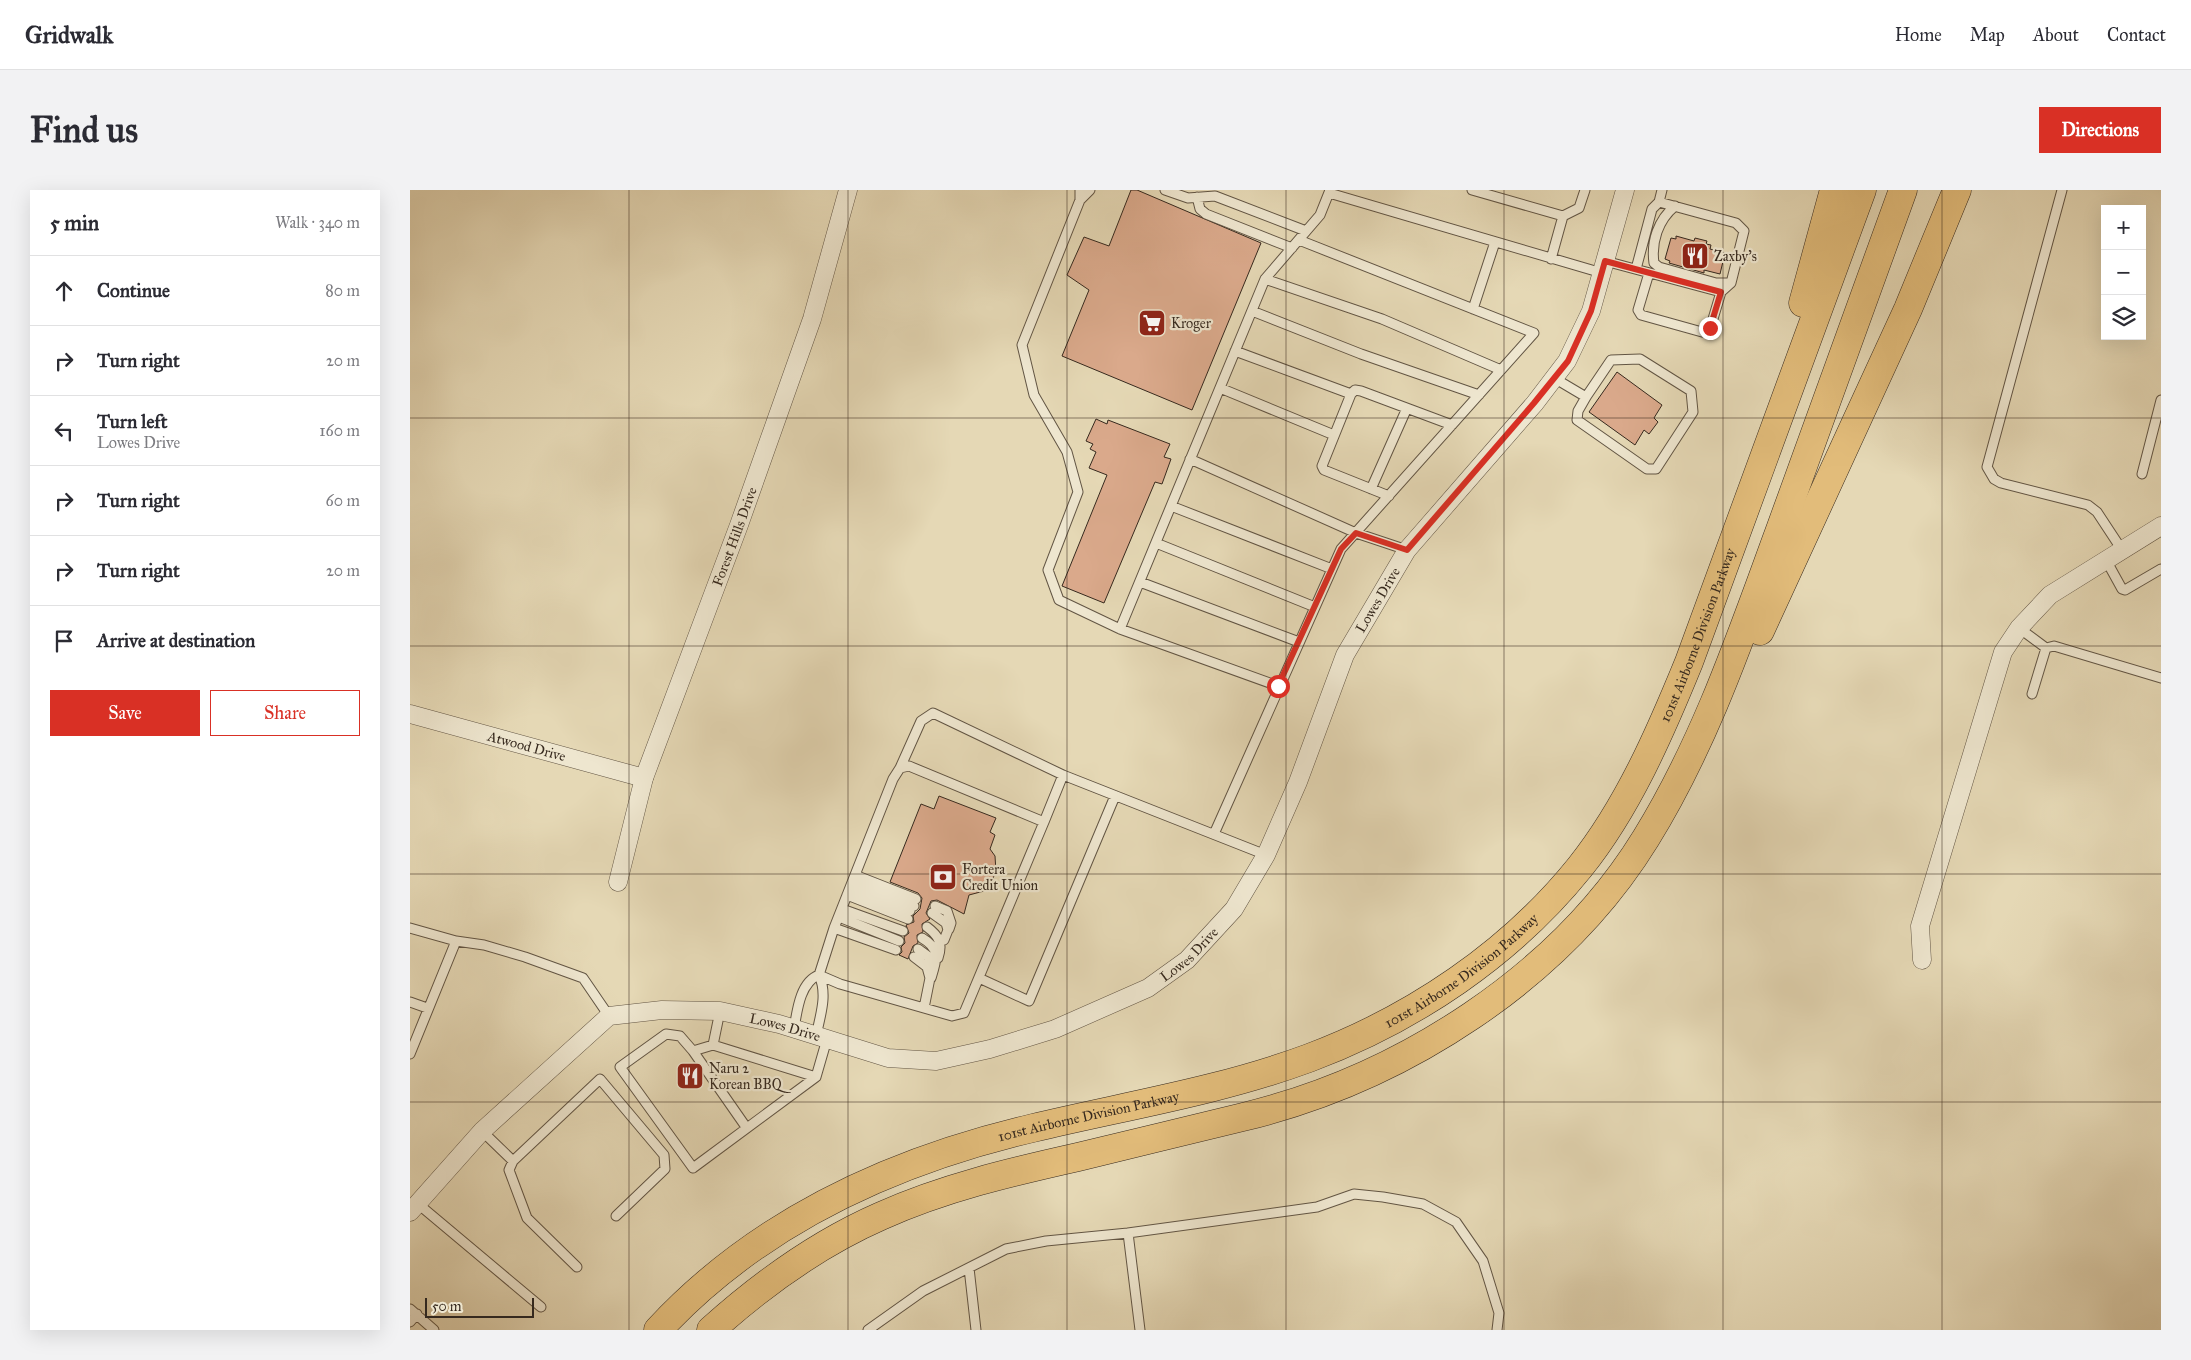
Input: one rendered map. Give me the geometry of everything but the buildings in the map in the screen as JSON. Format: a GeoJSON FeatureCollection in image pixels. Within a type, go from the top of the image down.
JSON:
{"type":"FeatureCollection","features":[{"type":"Feature","properties":{"kind":"highway"},"geometry":{"type":"LineString","coordinates":[[1712,596],[1806,295],[1834,190]]}},
{"type":"Feature","properties":{"kind":"highway","name":"101st Airborne Division Parkway"},"geometry":{"type":"LineString","coordinates":[[658,1330],[709,1281],[747,1250],[788,1223],[865,1184],[962,1146],[1250,1077],[1308,1058],[1371,1032],[1437,995],[1497,951],[1548,903],[1580,867],[1609,827],[1665,720],[1862,190]]}},
{"type":"Feature","properties":{"kind":"highway"},"geometry":{"type":"LineString","coordinates":[[1692,755],[1749,614],[1903,190]]}},
{"type":"Feature","properties":{"kind":"highway"},"geometry":{"type":"LineString","coordinates":[[710,1330],[749,1296],[789,1266],[881,1216],[1003,1174],[1254,1114],[1302,1100],[1344,1084],[1430,1043],[1479,1011],[1522,978],[1593,909],[1618,880],[1645,840],[1735,683],[1908,309],[1957,190]]}},
{"type":"Feature","properties":{"kind":"street","name":"Forest Hills Drive"},"geometry":{"type":"LineString","coordinates":[[618,882],[644,778],[739,525],[805,338],[848,190]]}},
{"type":"Feature","properties":{"kind":"street","name":"Lowes Drive"},"geometry":{"type":"LineString","coordinates":[[609,1016],[662,1010],[720,1011],[794,1029],[888,1058],[936,1060],[990,1049],[1055,1029],[1148,988],[1187,960],[1234,909],[1266,855],[1298,782],[1345,654],[1407,550],[1568,361],[1591,311],[1625,190]]}},
{"type":"Feature","properties":{"kind":"street"},"geometry":{"type":"LineString","coordinates":[[1922,960],[1920,926],[2003,652],[2019,628],[2050,595],[2161,526]]}},
{"type":"Feature","properties":{"kind":"street","name":"Atwood Drive"},"geometry":{"type":"LineString","coordinates":[[410,714],[644,778]]}},
{"type":"Feature","properties":{"kind":"street"},"geometry":{"type":"LineString","coordinates":[[414,1207],[482,1131],[609,1016]]}},
{"type":"Feature","properties":{"kind":"lane"},"geometry":{"type":"LineString","coordinates":[[1090,190],[1080,195],[1022,345],[1034,396],[1067,452],[1078,492],[1048,570],[1053,585],[1059,600],[1120,629],[1278,686]]}},
{"type":"Feature","properties":{"kind":"lane"},"geometry":{"type":"LineString","coordinates":[[1166,190],[1192,198],[1215,196],[1306,231]]}},
{"type":"Feature","properties":{"kind":"lane"},"geometry":{"type":"LineString","coordinates":[[1472,190],[1563,216],[1579,208],[1585,190]]}},
{"type":"Feature","properties":{"kind":"lane"},"geometry":{"type":"LineString","coordinates":[[1636,270],[1652,209],[1659,202],[1662,190]]}},
{"type":"Feature","properties":{"kind":"lane"},"geometry":{"type":"LineString","coordinates":[[2062,190],[1987,467],[1994,479],[2002,484],[2088,505],[2097,512],[2122,550]]}},
{"type":"Feature","properties":{"kind":"lane"},"geometry":{"type":"LineString","coordinates":[[1120,629],[1265,279],[1320,215],[1329,192],[1551,258],[1603,267],[1636,270],[1721,292]]}},
{"type":"Feature","properties":{"kind":"lane"},"geometry":{"type":"LineString","coordinates":[[1192,198],[1206,214],[1292,248]]}},
{"type":"Feature","properties":{"kind":"lane"},"geometry":{"type":"LineString","coordinates":[[1649,273],[1638,310],[1640,315],[1702,332],[1710,328],[1721,292],[1730,283],[1744,231],[1736,223],[1659,202]]}},
{"type":"Feature","properties":{"kind":"lane"},"geometry":{"type":"LineString","coordinates":[[1675,206],[1663,218],[1656,235],[1654,263],[1659,267],[1716,283],[1730,283]]}},
{"type":"Feature","properties":{"kind":"lane"},"geometry":{"type":"LineString","coordinates":[[1551,258],[1563,216]]}},
{"type":"Feature","properties":{"kind":"lane"},"geometry":{"type":"LineString","coordinates":[[1214,834],[1278,686],[1341,549],[1534,333],[1299,240]]}},
{"type":"Feature","properties":{"kind":"lane"},"geometry":{"type":"LineString","coordinates":[[1473,309],[1495,242]]}},
{"type":"Feature","properties":{"kind":"lane"},"geometry":{"type":"LineString","coordinates":[[1265,279],[1382,319],[1501,370]]}},
{"type":"Feature","properties":{"kind":"lane"},"geometry":{"type":"LineString","coordinates":[[1252,311],[1361,354],[1479,395]]}},
{"type":"Feature","properties":{"kind":"lane"},"geometry":{"type":"LineString","coordinates":[[1235,351],[1351,394]]}},
{"type":"Feature","properties":{"kind":"lane"},"geometry":{"type":"LineString","coordinates":[[1640,359],[1691,391],[1694,412],[1656,469],[1647,468],[1577,420],[1578,411],[1586,397],[1611,360],[1640,359]]}},
{"type":"Feature","properties":{"kind":"lane"},"geometry":{"type":"LineString","coordinates":[[1554,378],[1586,397]]}},
{"type":"Feature","properties":{"kind":"lane"},"geometry":{"type":"LineString","coordinates":[[1220,388],[1334,435]]}},
{"type":"Feature","properties":{"kind":"lane"},"geometry":{"type":"LineString","coordinates":[[1389,496],[1324,470],[1322,466],[1351,394],[1355,390],[1361,391],[1452,425]]}},
{"type":"Feature","properties":{"kind":"lane"},"geometry":{"type":"LineString","coordinates":[[2142,474],[2161,400]]}},
{"type":"Feature","properties":{"kind":"lane"},"geometry":{"type":"LineString","coordinates":[[1371,489],[1407,408]]}},
{"type":"Feature","properties":{"kind":"lane"},"geometry":{"type":"LineString","coordinates":[[1190,459],[1356,533],[1407,550]]}},
{"type":"Feature","properties":{"kind":"lane"},"geometry":{"type":"LineString","coordinates":[[1171,506],[1332,569]]}},
{"type":"Feature","properties":{"kind":"lane"},"geometry":{"type":"LineString","coordinates":[[1156,543],[1315,607]]}},
{"type":"Feature","properties":{"kind":"lane"},"geometry":{"type":"LineString","coordinates":[[2106,560],[2122,589],[2126,590],[2161,569]]}},
{"type":"Feature","properties":{"kind":"lane"},"geometry":{"type":"LineString","coordinates":[[1140,582],[1299,642]]}},
{"type":"Feature","properties":{"kind":"lane"},"geometry":{"type":"LineString","coordinates":[[2019,628],[2046,648]]}},
{"type":"Feature","properties":{"kind":"lane"},"geometry":{"type":"LineString","coordinates":[[2046,648],[2054,646],[2161,678]]}},
{"type":"Feature","properties":{"kind":"lane"},"geometry":{"type":"LineString","coordinates":[[2032,694],[2046,648]]}},
{"type":"Feature","properties":{"kind":"lane"},"geometry":{"type":"LineString","coordinates":[[746,1127],[693,1051],[680,1036],[666,1034],[620,1067],[693,1168],[816,1077],[822,1038],[824,996],[824,986],[820,975],[834,928],[893,779],[900,768],[921,721],[933,713],[1063,774],[1266,855]]}},
{"type":"Feature","properties":{"kind":"lane"},"geometry":{"type":"LineString","coordinates":[[900,768],[909,766],[1044,822]]}},
{"type":"Feature","properties":{"kind":"lane"},"geometry":{"type":"LineString","coordinates":[[794,1029],[797,1010],[806,985],[811,978],[820,975],[840,984],[952,1016],[964,1013],[1063,774]]}},
{"type":"Feature","properties":{"kind":"lane"},"geometry":{"type":"LineString","coordinates":[[979,978],[1029,1000],[1115,796]]}},
{"type":"Feature","properties":{"kind":"lane"},"geometry":{"type":"LineString","coordinates":[[851,885],[912,909],[851,885]]}},
{"type":"Feature","properties":{"kind":"lane"},"geometry":{"type":"LineString","coordinates":[[840,913],[903,931]]}},
{"type":"Feature","properties":{"kind":"lane"},"geometry":{"type":"LineString","coordinates":[[834,928],[898,945],[840,913]]}},
{"type":"Feature","properties":{"kind":"lane"},"geometry":{"type":"LineString","coordinates":[[924,1008],[930,978],[936,964],[948,930],[946,923],[931,916],[936,934],[943,944]]}},
{"type":"Feature","properties":{"kind":"lane"},"geometry":{"type":"LineString","coordinates":[[410,928],[456,941],[484,945],[525,957],[583,978],[609,1016]]}},
{"type":"Feature","properties":{"kind":"lane"},"geometry":{"type":"LineString","coordinates":[[922,938],[933,945],[936,953],[936,964]]}},
{"type":"Feature","properties":{"kind":"lane"},"geometry":{"type":"LineString","coordinates":[[410,1054],[456,941]]}},
{"type":"Feature","properties":{"kind":"lane"},"geometry":{"type":"LineString","coordinates":[[916,953],[928,967],[930,978]]}},
{"type":"Feature","properties":{"kind":"lane"},"geometry":{"type":"LineString","coordinates":[[410,1002],[428,1008]]}},
{"type":"Feature","properties":{"kind":"lane"},"geometry":{"type":"LineString","coordinates":[[713,1045],[720,1011]]}},
{"type":"Feature","properties":{"kind":"lane"},"geometry":{"type":"LineString","coordinates":[[693,1051],[713,1045],[816,1077]]}},
{"type":"Feature","properties":{"kind":"lane"},"geometry":{"type":"LineString","coordinates":[[577,1266],[527,1218],[509,1170],[513,1161],[600,1079],[664,1155],[665,1170],[616,1216]]}},
{"type":"Feature","properties":{"kind":"lane"},"geometry":{"type":"LineString","coordinates":[[482,1131],[513,1161]]}},
{"type":"Feature","properties":{"kind":"lane"},"geometry":{"type":"LineString","coordinates":[[868,1330],[923,1291],[1006,1249],[1046,1241],[1128,1233],[1317,1207],[1354,1194],[1423,1204],[1456,1222],[1483,1261],[1499,1313],[1497,1330]]}},
{"type":"Feature","properties":{"kind":"lane"},"geometry":{"type":"LineString","coordinates":[[414,1207],[541,1307]]}},
{"type":"Feature","properties":{"kind":"lane"},"geometry":{"type":"LineString","coordinates":[[1128,1233],[1140,1330]]}},
{"type":"Feature","properties":{"kind":"lane"},"geometry":{"type":"LineString","coordinates":[[969,1268],[976,1330]]}},
{"type":"Feature","properties":{"kind":"lane"},"geometry":{"type":"LineString","coordinates":[[410,1322],[413,1312],[434,1330]]}},
{"type":"Feature","properties":{"kind":"place","name":"Zaxby's"},"geometry":{"type":"Point","coordinates":[1695,256]}},
{"type":"Feature","properties":{"kind":"place","name":"Kroger"},"geometry":{"type":"Point","coordinates":[1152,323]}},
{"type":"Feature","properties":{"kind":"place","name":"Fortera Credit Union"},"geometry":{"type":"Point","coordinates":[943,877]}},
{"type":"Feature","properties":{"kind":"place","name":"Naru 2 Korean BBQ"},"geometry":{"type":"Point","coordinates":[690,1076]}},
{"type":"Feature","properties":{"kind":"route"},"geometry":{"type":"LineString","coordinates":[[1278,686],[1341,549],[1356,533],[1407,550],[1568,361],[1591,311],[1605,261],[1721,292],[1710,328]]}}]}
